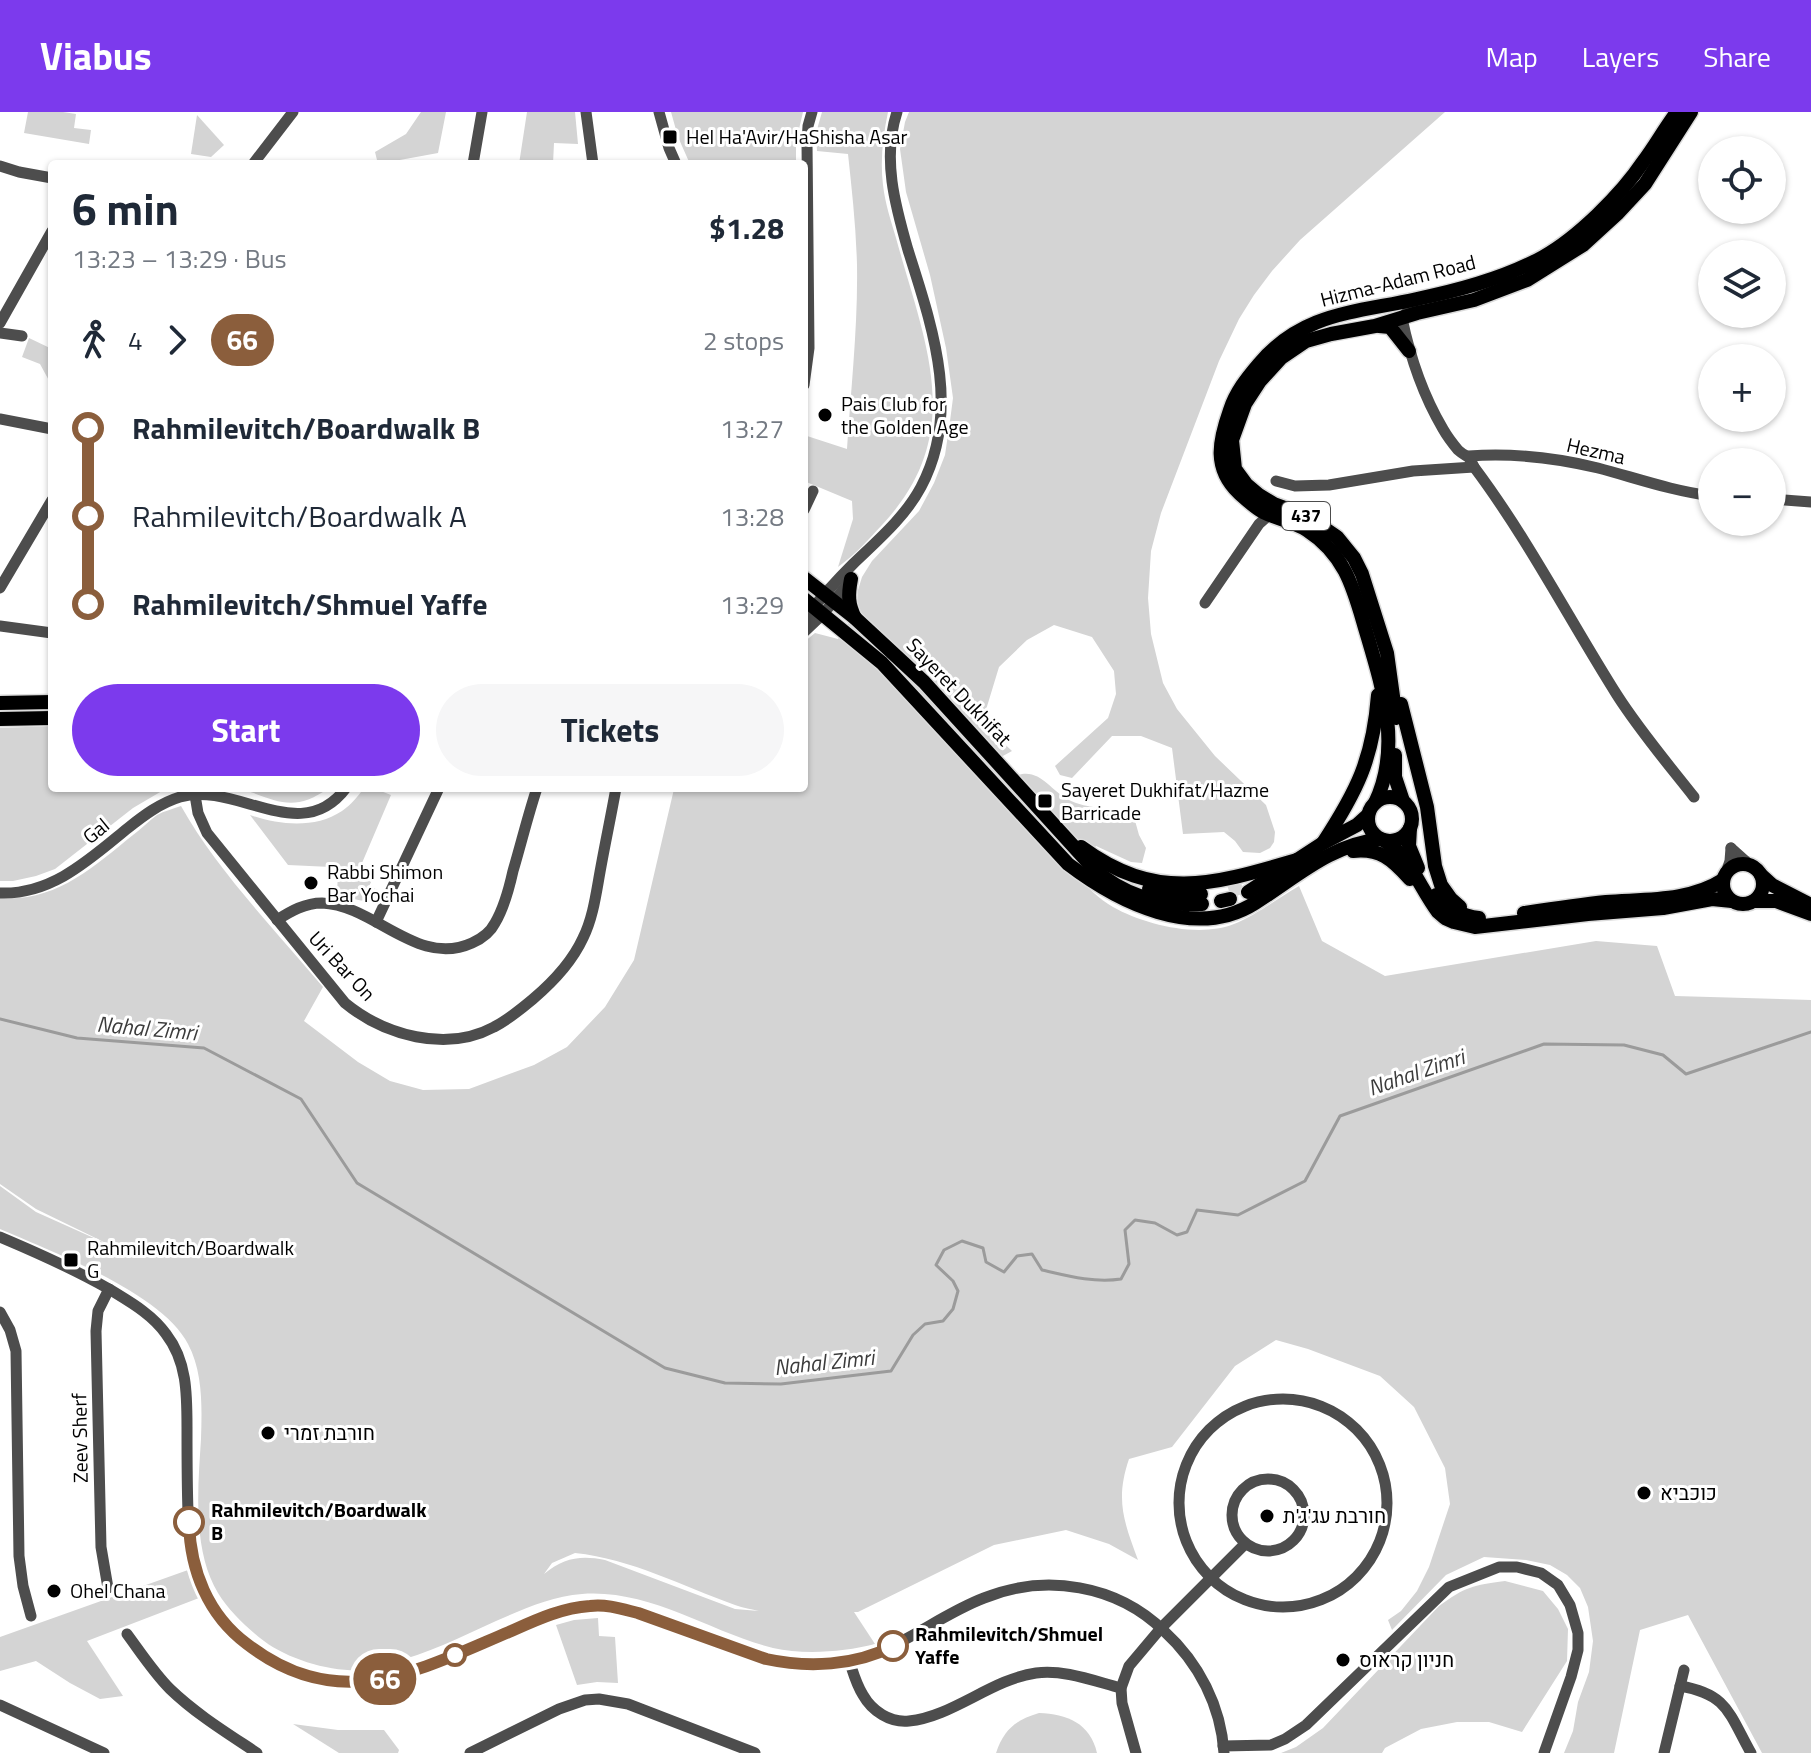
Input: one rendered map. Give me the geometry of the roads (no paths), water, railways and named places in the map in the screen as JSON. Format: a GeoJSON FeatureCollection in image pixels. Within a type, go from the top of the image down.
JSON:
{"type":"FeatureCollection","features":[{"type":"Feature","properties":{"kind":"main road","name":"Hizma-Adam Road"},"geometry":{"type":"LineString","coordinates":[[1403,801],[1395,777],[1397,728],[1387,653],[1362,574],[1337,537],[1304,515],[1274,504],[1246,484],[1235,469],[1232,440],[1238,420],[1260,381],[1281,358],[1306,341],[1402,318],[1418,306],[1545,256],[1610,202],[1642,165],[1677,112]]}},
{"type":"Feature","properties":{"kind":"main road","name":"Hizma-Adam Road"},"geometry":{"type":"LineString","coordinates":[[1371,809],[1387,765],[1388,720],[1357,596],[1346,572],[1325,545],[1307,530],[1251,504],[1227,479],[1220,451],[1236,396],[1271,351],[1298,330],[1320,320],[1378,306],[1418,306],[1474,300],[1527,280],[1583,245],[1618,213],[1645,184],[1691,112]]}},
{"type":"Feature","properties":{"kind":"main road"},"geometry":{"type":"LineString","coordinates":[[1407,344],[1406,327],[1418,306]]}},
{"type":"Feature","properties":{"kind":"main road"},"geometry":{"type":"LineString","coordinates":[[1375,326],[1390,327],[1407,344]]}},
{"type":"Feature","properties":{"kind":"main road"},"geometry":{"type":"LineString","coordinates":[[851,579],[849,605],[855,618]]}},
{"type":"Feature","properties":{"kind":"main road","name":"Sayeret Dukhifat"},"geometry":{"type":"LineString","coordinates":[[808,581],[855,618],[924,682],[1073,846],[1128,883],[1201,899]]}},
{"type":"Feature","properties":{"kind":"main road","name":"Sayeret Dukhifat"},"geometry":{"type":"LineString","coordinates":[[814,607],[882,663],[1068,864],[1101,887],[1140,907],[1203,920],[1239,912],[1255,904],[1328,848]]}},
{"type":"Feature","properties":{"kind":"main road"},"geometry":{"type":"LineString","coordinates":[[1387,653],[1422,781],[1435,866],[1441,885],[1451,899],[1473,917]]}},
{"type":"Feature","properties":{"kind":"main road"},"geometry":{"type":"LineString","coordinates":[[1328,848],[1367,761],[1376,716],[1379,675]]}},
{"type":"Feature","properties":{"kind":"main road"},"geometry":{"type":"LineString","coordinates":[[0,703],[48,702]]}},
{"type":"Feature","properties":{"kind":"main road"},"geometry":{"type":"LineString","coordinates":[[0,719],[48,718]]}},
{"type":"Feature","properties":{"kind":"main road"},"geometry":{"type":"LineString","coordinates":[[1328,848],[1388,797],[1403,801],[1411,813],[1409,846],[1427,884],[1447,908],[1473,917],[1685,895],[1712,886],[1736,865],[1755,870],[1772,885],[1811,905]]}},
{"type":"Feature","properties":{"kind":"main road"},"geometry":{"type":"LineString","coordinates":[[1371,809],[1368,826],[1375,836],[1396,848],[1430,901]]}},
{"type":"Feature","properties":{"kind":"main road"},"geometry":{"type":"LineString","coordinates":[[1059,830],[1120,871],[1156,881],[1198,883],[1220,881],[1292,863],[1328,848],[1364,841],[1400,839],[1410,828]]}},
{"type":"Feature","properties":{"kind":"main road"},"geometry":{"type":"LineString","coordinates":[[1328,848],[1377,852],[1404,872],[1445,918],[1465,926],[1663,908],[1712,899],[1743,904],[1776,901],[1811,914]]}},
{"type":"Feature","properties":{"kind":"main road"},"geometry":{"type":"LineString","coordinates":[[1248,889],[1258,887],[1292,863]]}},
{"type":"Feature","properties":{"kind":"main road"},"geometry":{"type":"LineString","coordinates":[[1754,901],[1762,889],[1755,870]]}},
{"type":"Feature","properties":{"kind":"main road"},"geometry":{"type":"LineString","coordinates":[[1724,876],[1724,892],[1732,901]]}},
{"type":"Feature","properties":{"kind":"street"},"geometry":{"type":"LineString","coordinates":[[256,160],[293,112]]}},
{"type":"Feature","properties":{"kind":"street"},"geometry":{"type":"LineString","coordinates":[[474,160],[482,112]]}},
{"type":"Feature","properties":{"kind":"street"},"geometry":{"type":"LineString","coordinates":[[586,112],[592,160]]}},
{"type":"Feature","properties":{"kind":"street"},"geometry":{"type":"LineString","coordinates":[[659,112],[674,160]]}},
{"type":"Feature","properties":{"kind":"street"},"geometry":{"type":"LineString","coordinates":[[807,160],[808,126],[812,112]]}},
{"type":"Feature","properties":{"kind":"street"},"geometry":{"type":"LineString","coordinates":[[829,598],[905,511],[922,485],[935,451],[942,416],[936,343],[901,226],[892,183],[889,144],[897,112]]}},
{"type":"Feature","properties":{"kind":"street"},"geometry":{"type":"LineString","coordinates":[[0,166],[48,177]]}},
{"type":"Feature","properties":{"kind":"street"},"geometry":{"type":"LineString","coordinates":[[0,323],[48,238]]}},
{"type":"Feature","properties":{"kind":"street"},"geometry":{"type":"LineString","coordinates":[[808,246],[808,355]]}},
{"type":"Feature","properties":{"kind":"street"},"geometry":{"type":"LineString","coordinates":[[1378,306],[1402,318],[1407,344],[1444,431],[1472,462],[1521,534],[1619,699],[1694,797]]}},
{"type":"Feature","properties":{"kind":"street"},"geometry":{"type":"LineString","coordinates":[[0,333],[22,336]]}},
{"type":"Feature","properties":{"kind":"street"},"geometry":{"type":"LineString","coordinates":[[0,419],[48,428]]}},
{"type":"Feature","properties":{"kind":"street"},"geometry":{"type":"LineString","coordinates":[[25,425],[48,434]]}},
{"type":"Feature","properties":{"kind":"street","name":"Hezma"},"geometry":{"type":"LineString","coordinates":[[1276,481],[1295,486],[1329,485],[1472,462],[1491,455],[1575,463],[1671,490],[1698,494]]}},
{"type":"Feature","properties":{"kind":"street"},"geometry":{"type":"LineString","coordinates":[[808,502],[813,491]]}},
{"type":"Feature","properties":{"kind":"street"},"geometry":{"type":"LineString","coordinates":[[1786,500],[1811,502]]}},
{"type":"Feature","properties":{"kind":"street"},"geometry":{"type":"LineString","coordinates":[[1251,504],[1260,517],[1259,524]]}},
{"type":"Feature","properties":{"kind":"street"},"geometry":{"type":"LineString","coordinates":[[0,588],[48,507]]}},
{"type":"Feature","properties":{"kind":"street"},"geometry":{"type":"LineString","coordinates":[[1205,603],[1259,524],[1268,516],[1276,516]]}},
{"type":"Feature","properties":{"kind":"street"},"geometry":{"type":"LineString","coordinates":[[814,607],[851,579],[870,549]]}},
{"type":"Feature","properties":{"kind":"street"},"geometry":{"type":"LineString","coordinates":[[0,626],[48,632]]}},
{"type":"Feature","properties":{"kind":"street","name":"Gal"},"geometry":{"type":"LineString","coordinates":[[0,893],[33,890],[56,881],[153,810],[179,797],[231,797],[274,811],[302,814],[324,808],[343,792]]}},
{"type":"Feature","properties":{"kind":"street"},"geometry":{"type":"LineString","coordinates":[[376,922],[437,792]]}},
{"type":"Feature","properties":{"kind":"street"},"geometry":{"type":"LineString","coordinates":[[277,920],[308,904],[319,903],[362,913],[422,945],[435,948],[463,946],[487,934],[494,925],[507,895],[536,792]]}},
{"type":"Feature","properties":{"kind":"street","name":"Uri Bar On"},"geometry":{"type":"LineString","coordinates":[[195,795],[198,813],[207,833],[345,1003],[373,1023],[411,1036],[456,1039],[492,1028],[524,1007],[549,985],[575,954],[584,936],[598,885],[615,792]]}},
{"type":"Feature","properties":{"kind":"street"},"geometry":{"type":"LineString","coordinates":[[0,1237],[70,1267],[129,1301],[156,1321],[173,1344],[183,1372],[187,1398],[188,1514],[192,1558],[206,1594],[221,1619],[270,1661],[299,1673],[331,1681],[387,1679],[421,1669],[557,1612],[592,1606],[638,1613],[775,1661],[800,1665],[849,1660],[888,1649],[982,1598],[1034,1586],[1066,1585],[1122,1600],[1147,1614],[1161,1628],[1192,1664],[1208,1689],[1220,1720],[1224,1750],[1271,1745],[1285,1739],[1306,1725],[1449,1587],[1499,1567],[1517,1567],[1541,1573],[1558,1585],[1570,1605],[1578,1633],[1578,1650],[1571,1677],[1544,1753]]}},
{"type":"Feature","properties":{"kind":"street","name":"Zeev Sherf"},"geometry":{"type":"LineString","coordinates":[[108,1588],[101,1547],[96,1331],[98,1311],[109,1289]]}},
{"type":"Feature","properties":{"kind":"street"},"geometry":{"type":"LineString","coordinates":[[0,1312],[10,1330],[16,1351],[19,1556],[31,1616]]}},
{"type":"Feature","properties":{"kind":"street"},"geometry":{"type":"LineString","coordinates":[[1283,1399],[1309,1402],[1347,1421],[1366,1440],[1378,1460],[1388,1501],[1382,1538],[1358,1576],[1331,1596],[1306,1604],[1278,1607],[1242,1599],[1211,1578],[1186,1542],[1180,1517],[1179,1493],[1185,1466],[1198,1443],[1217,1422],[1237,1409],[1260,1402],[1283,1399]]}},
{"type":"Feature","properties":{"kind":"street"},"geometry":{"type":"LineString","coordinates":[[1262,1479],[1279,1481],[1297,1493],[1303,1508],[1298,1535],[1283,1548],[1273,1551],[1262,1551],[1245,1544],[1232,1523],[1232,1510],[1242,1489],[1262,1479]]}},
{"type":"Feature","properties":{"kind":"street"},"geometry":{"type":"LineString","coordinates":[[1136,1753],[1122,1703],[1121,1688],[1129,1666],[1161,1628],[1245,1544]]}},
{"type":"Feature","properties":{"kind":"street"},"geometry":{"type":"LineString","coordinates":[[127,1634],[175,1693],[199,1714],[257,1753]]}},
{"type":"Feature","properties":{"kind":"street"},"geometry":{"type":"LineString","coordinates":[[849,1660],[869,1704],[886,1717],[898,1721],[937,1713],[1007,1681],[1038,1672],[1065,1674],[1121,1688]]}},
{"type":"Feature","properties":{"kind":"street"},"geometry":{"type":"LineString","coordinates":[[1664,1753],[1684,1670]]}},
{"type":"Feature","properties":{"kind":"street"},"geometry":{"type":"LineString","coordinates":[[1680,1686],[1699,1689],[1714,1696],[1725,1707],[1751,1753]]}},
{"type":"Feature","properties":{"kind":"street"},"geometry":{"type":"LineString","coordinates":[[470,1753],[559,1709],[585,1700],[599,1699],[628,1704],[755,1753]]}},
{"type":"Feature","properties":{"kind":"street"},"geometry":{"type":"LineString","coordinates":[[0,1705],[104,1753]]}},
{"type":"Feature","properties":{"kind":"waterway","name":"Nahal Zimri"},"geometry":{"type":"LineString","coordinates":[[0,1019],[77,1038],[204,1048],[301,1099],[357,1183],[665,1368],[725,1383],[781,1384],[891,1371],[913,1335],[925,1324],[943,1321],[953,1309],[958,1291],[953,1281],[936,1265],[944,1250],[962,1241],[983,1248],[986,1262],[1004,1272],[1017,1256],[1032,1254],[1042,1270],[1071,1277],[1121,1279],[1129,1264],[1125,1230],[1135,1220],[1155,1223],[1177,1235],[1187,1232],[1197,1210],[1238,1215],[1305,1181],[1340,1116],[1544,1044],[1624,1045],[1663,1055],[1686,1074],[1811,1032]]}},
{"type":"Feature","properties":{"kind":"tunnel"},"geometry":{"type":"LineString","coordinates":[[1229,891],[1247,885]]}},
{"type":"Feature","properties":{"kind":"place","name":"Hel Ha'Avir/HaShisha Asar"},"geometry":{"type":"Point","coordinates":[670,137]}},
{"type":"Feature","properties":{"kind":"place","name":"Pais Club for the Golden Age"},"geometry":{"type":"Point","coordinates":[825,415]}},
{"type":"Feature","properties":{"kind":"place","name":"Sayeret Dukhifat/Hazme Barricade"},"geometry":{"type":"Point","coordinates":[1045,801]}},
{"type":"Feature","properties":{"kind":"place","name":"Rabbi Shimon Bar Yochai"},"geometry":{"type":"Point","coordinates":[311,883]}},
{"type":"Feature","properties":{"kind":"place","name":"Rahmilevitch/Boardwalk G"},"geometry":{"type":"Point","coordinates":[71,1260]}},
{"type":"Feature","properties":{"kind":"place","name":"חורבת זמרי"},"geometry":{"type":"Point","coordinates":[268,1433]}},
{"type":"Feature","properties":{"kind":"place","name":"כוכביא"},"geometry":{"type":"Point","coordinates":[1644,1493]}},
{"type":"Feature","properties":{"kind":"place","name":"חורבת עג'ג'ת"},"geometry":{"type":"Point","coordinates":[1267,1516]}},
{"type":"Feature","properties":{"kind":"place","name":"Rahmilevitch/Boardwalk B"},"geometry":{"type":"Point","coordinates":[189,1522]}},
{"type":"Feature","properties":{"kind":"place","name":"Ohel Chana"},"geometry":{"type":"Point","coordinates":[54,1591]}},
{"type":"Feature","properties":{"kind":"place","name":"Rahmilevitch/Shmuel Yaffe"},"geometry":{"type":"Point","coordinates":[893,1646]}},
{"type":"Feature","properties":{"kind":"place","name":"חניון קראוס"},"geometry":{"type":"Point","coordinates":[1343,1660]}}]}
